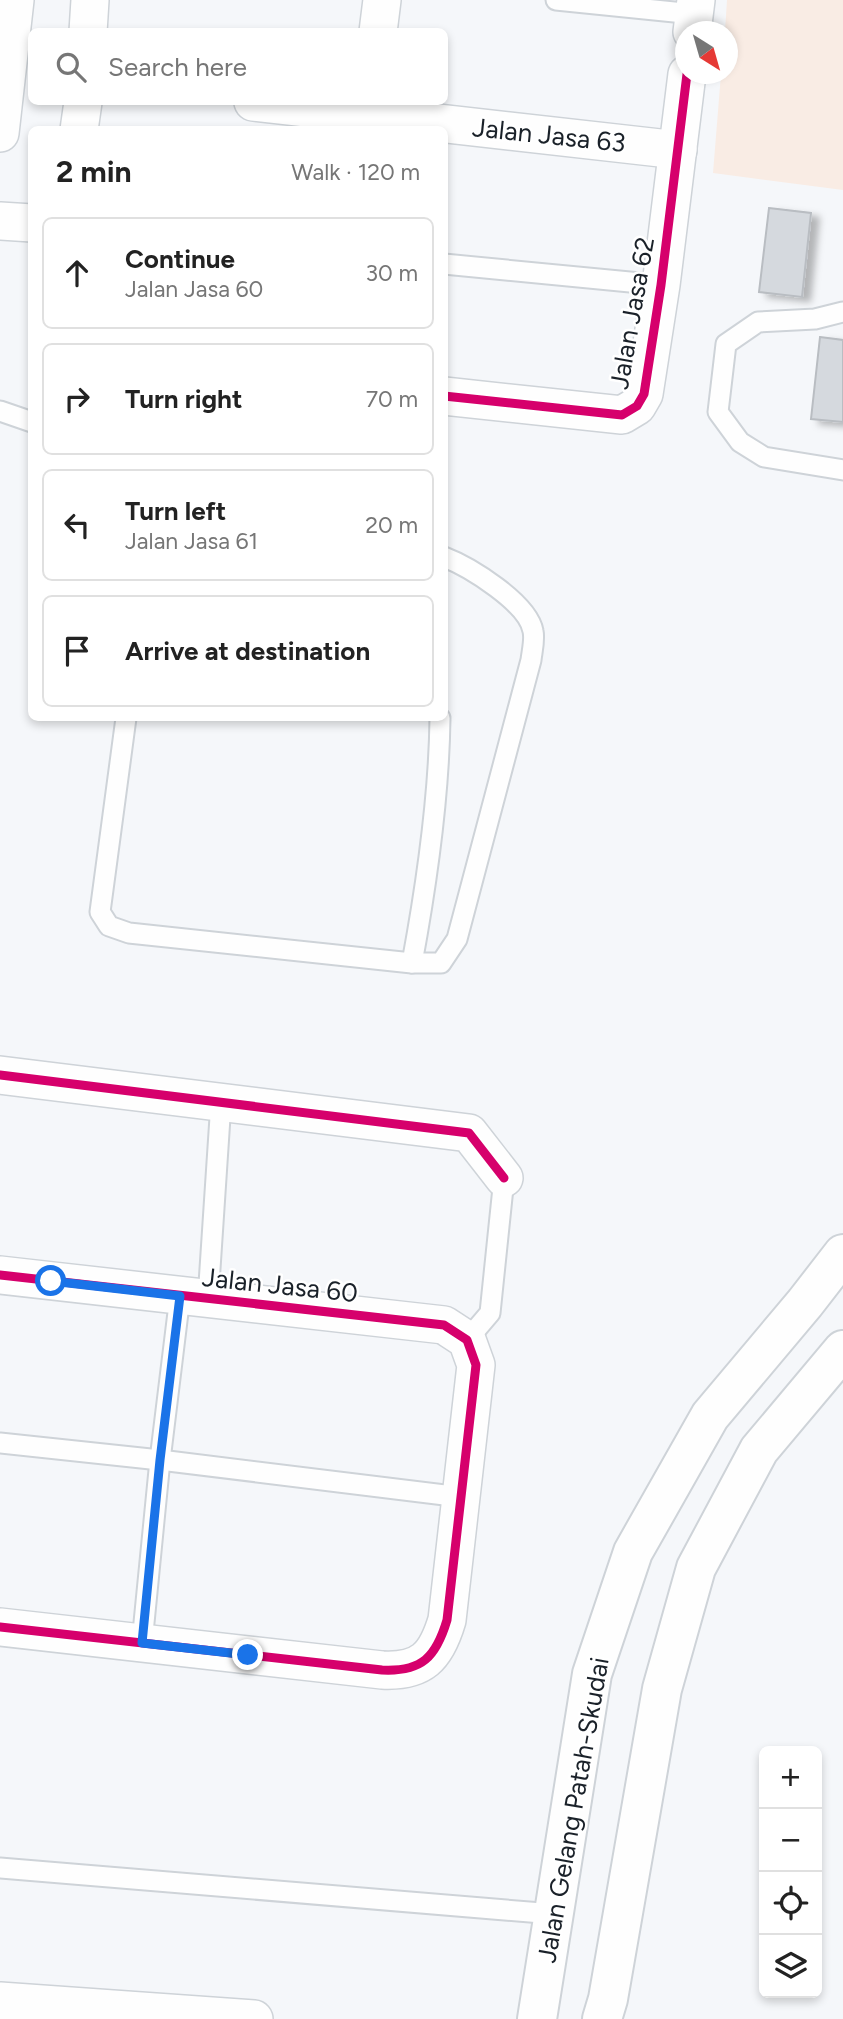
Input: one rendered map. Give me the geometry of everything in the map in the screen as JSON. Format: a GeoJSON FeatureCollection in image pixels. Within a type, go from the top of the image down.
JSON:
{"type":"FeatureCollection","features":[{"type":"Feature","properties":{"kind":"main road","name":"Jalan Gelang Patah-Skudai"},"geometry":{"type":"LineString","coordinates":[[537,2019],[592,1674],[633,1552],[710,1416],[806,1303],[843,1254]]}},
{"type":"Feature","properties":{"kind":"main road"},"geometry":{"type":"LineString","coordinates":[[602,2019],[608,1999],[662,1689],[696,1568],[759,1450],[843,1350]]}},
{"type":"Feature","properties":{"kind":"street"},"geometry":{"type":"LineString","coordinates":[[0,133],[4,54],[15,0]]}},
{"type":"Feature","properties":{"kind":"street"},"geometry":{"type":"LineString","coordinates":[[88,28],[90,0]]}},
{"type":"Feature","properties":{"kind":"street"},"geometry":{"type":"LineString","coordinates":[[378,28],[382,0]]}},
{"type":"Feature","properties":{"kind":"street","name":"Jalan Jasa 62"},"geometry":{"type":"LineString","coordinates":[[448,396],[622,415],[637,406],[643,394],[661,285],[686,84]]}},
{"type":"Feature","properties":{"kind":"street"},"geometry":{"type":"LineString","coordinates":[[80,126],[83,105]]}},
{"type":"Feature","properties":{"kind":"street","name":"Jalan Jasa 63"},"geometry":{"type":"LineString","coordinates":[[310,105],[367,108],[678,149]]}},
{"type":"Feature","properties":{"kind":"street"},"geometry":{"type":"LineString","coordinates":[[0,221],[28,223]]}},
{"type":"Feature","properties":{"kind":"street"},"geometry":{"type":"LineString","coordinates":[[0,1075],[469,1133],[504,1178]]}},
{"type":"Feature","properties":{"kind":"street","name":"Jalan Jasa 60"},"geometry":{"type":"LineString","coordinates":[[0,1275],[444,1325],[467,1340]]}},
{"type":"Feature","properties":{"kind":"street"},"geometry":{"type":"LineString","coordinates":[[0,1626],[382,1670],[400,1671],[421,1664],[440,1642],[447,1620],[476,1365],[467,1340]]}},
{"type":"Feature","properties":{"kind":"street"},"geometry":{"type":"LineString","coordinates":[[0,2001],[254,2019]]}},
{"type":"Feature","properties":{"kind":"lane"},"geometry":{"type":"LineString","coordinates":[[556,0],[694,15]]}},
{"type":"Feature","properties":{"kind":"lane"},"geometry":{"type":"LineString","coordinates":[[448,264],[661,285]]}},
{"type":"Feature","properties":{"kind":"lane"},"geometry":{"type":"LineString","coordinates":[[843,312],[815,319],[758,322],[726,344],[718,412],[740,442],[764,457],[843,470]]}},
{"type":"Feature","properties":{"kind":"lane"},"geometry":{"type":"LineString","coordinates":[[0,411],[28,421]]}},
{"type":"Feature","properties":{"kind":"lane"},"geometry":{"type":"LineString","coordinates":[[126,721],[100,912],[109,926],[129,933],[412,963],[441,963],[457,939],[531,660],[533,631],[520,607],[448,559]]}},
{"type":"Feature","properties":{"kind":"lane"},"geometry":{"type":"LineString","coordinates":[[412,963],[420,922],[439,765],[440,721]]}},
{"type":"Feature","properties":{"kind":"lane"},"geometry":{"type":"LineString","coordinates":[[142,1643],[160,1460],[194,1297],[220,1102]]}},
{"type":"Feature","properties":{"kind":"lane"},"geometry":{"type":"LineString","coordinates":[[467,1340],[490,1313],[504,1178]]}},
{"type":"Feature","properties":{"kind":"lane"},"geometry":{"type":"LineString","coordinates":[[0,1443],[461,1497]]}},
{"type":"Feature","properties":{"kind":"lane"},"geometry":{"type":"LineString","coordinates":[[0,1868],[554,1914]]}},
{"type":"Feature","properties":{"kind":"shaded area"},"geometry":{"type":"Polygon","coordinates":[[[727,0],[843,0],[843,190],[713,173],[720,84],[738,84],[738,21],[726,21],[727,0]]]}},
{"type":"Feature","properties":{"kind":"building"},"geometry":{"type":"Polygon","coordinates":[[[769,208],[811,213],[802,297],[759,292],[769,208]]]}},
{"type":"Feature","properties":{"kind":"building"},"geometry":{"type":"Polygon","coordinates":[[[820,337],[843,340],[843,422],[811,419],[820,337]]]}},
{"type":"Feature","properties":{"kind":"cycle path"},"geometry":{"type":"LineString","coordinates":[[448,396],[622,415],[637,406],[644,394],[661,285],[686,84]]}},
{"type":"Feature","properties":{"kind":"cycle path"},"geometry":{"type":"LineString","coordinates":[[0,1075],[469,1133],[504,1178]]}},
{"type":"Feature","properties":{"kind":"cycle path"},"geometry":{"type":"LineString","coordinates":[[0,1275],[444,1325],[467,1340],[476,1365],[447,1620],[438,1644],[432,1653],[417,1665],[382,1670],[0,1627]]}},
{"type":"Feature","properties":{"kind":"route"},"geometry":{"type":"LineString","coordinates":[[51,1281],[180,1296],[142,1643],[248,1655]]}}]}
